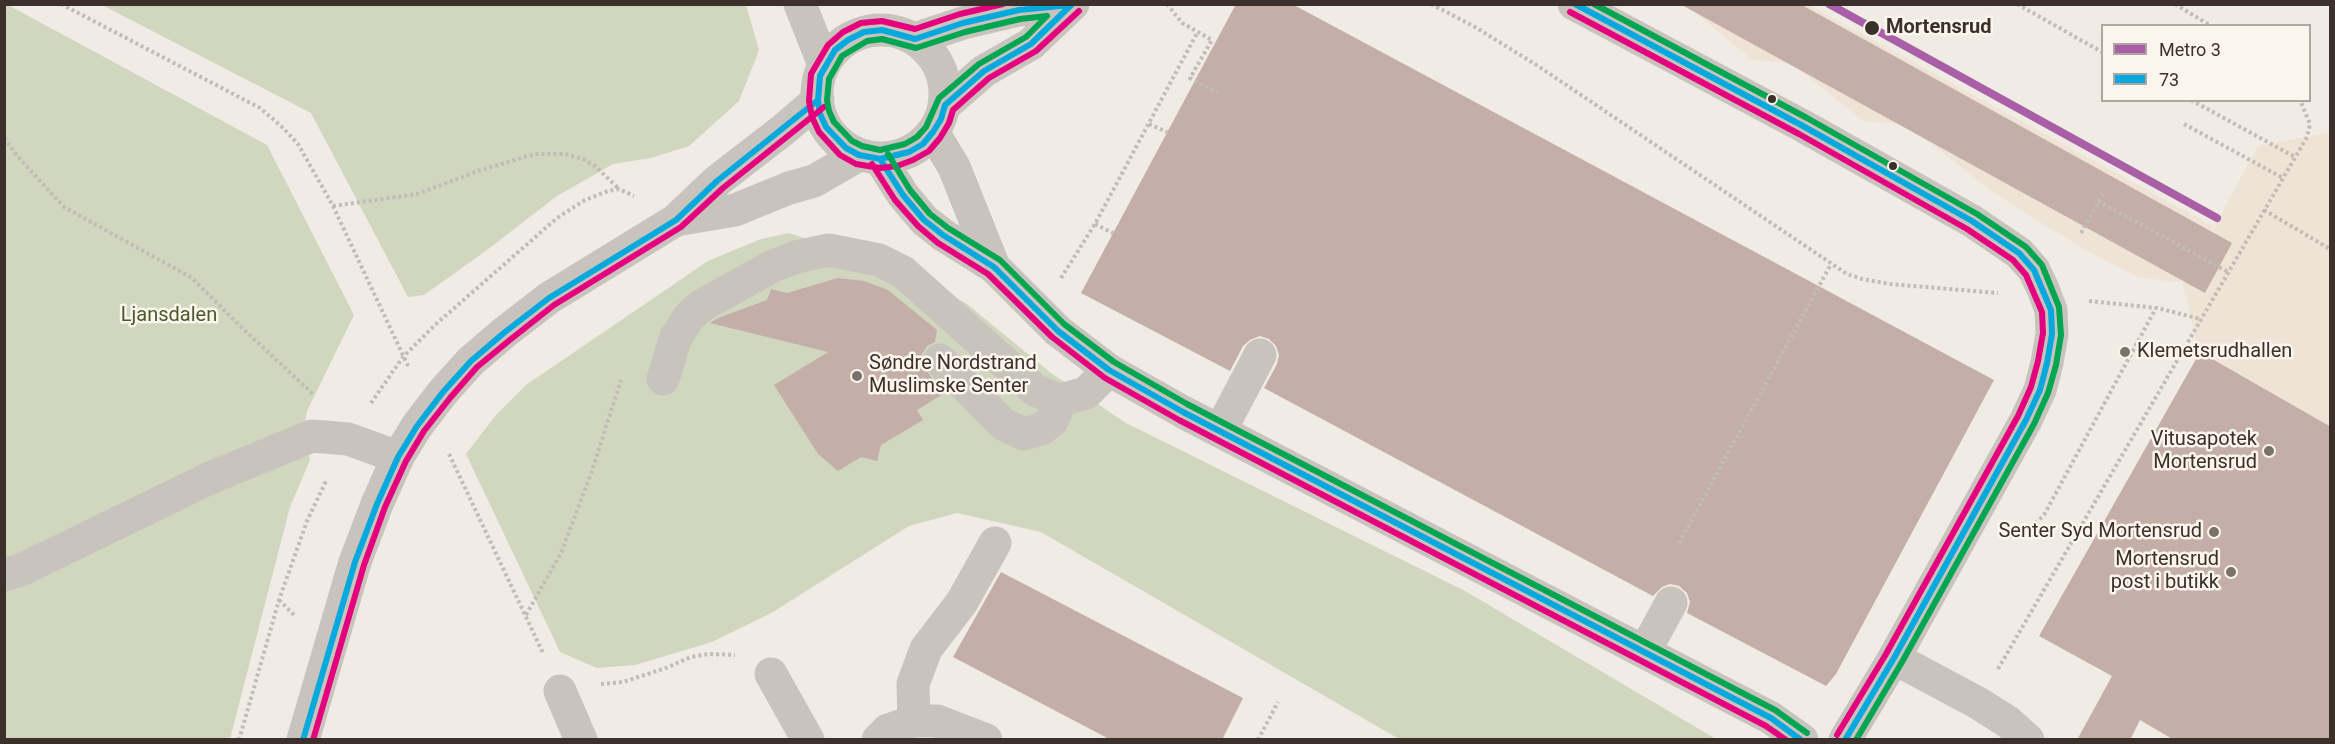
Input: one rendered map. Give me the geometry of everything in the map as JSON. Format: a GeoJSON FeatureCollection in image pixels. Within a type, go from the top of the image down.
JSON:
{"type":"FeatureCollection","features":[{"type":"Feature","properties":{"kind":"street"},"geometry":{"type":"LineString","coordinates":[[800,4],[824,64]]}},
{"type":"Feature","properties":{"kind":"street"},"geometry":{"type":"LineString","coordinates":[[875,4],[907,36],[927,49],[943,74],[946,89],[939,118],[954,167],[994,267]]}},
{"type":"Feature","properties":{"kind":"street"},"geometry":{"type":"LineString","coordinates":[[1574,4],[1766,106],[1972,221],[2019,253],[2034,270],[2051,310],[2052,334],[2040,390],[2026,420],[1894,658],[1845,740]]}},
{"type":"Feature","properties":{"kind":"street"},"geometry":{"type":"LineString","coordinates":[[1072,5],[1031,44],[984,71],[939,118],[923,144],[909,152],[895,157],[869,157],[846,148],[835,139],[820,114],[818,100],[820,76],[824,64],[835,50],[864,32],[882,30],[907,36],[1018,10],[1072,5]]}},
{"type":"Feature","properties":{"kind":"street"},"geometry":{"type":"LineString","coordinates":[[303,740],[356,562],[377,504],[398,457],[417,426],[456,376],[505,332],[557,292],[676,220],[717,181],[818,100]]}},
{"type":"Feature","properties":{"kind":"street"},"geometry":{"type":"LineString","coordinates":[[676,220],[735,210],[789,188],[814,181],[869,157]]}},
{"type":"Feature","properties":{"kind":"street"},"geometry":{"type":"LineString","coordinates":[[869,157],[924,220],[943,235],[994,267],[1058,331],[1109,370],[1220,431],[1771,718],[1802,740]]}},
{"type":"Feature","properties":{"kind":"street"},"geometry":{"type":"LineString","coordinates":[[663,379],[676,337],[689,317],[701,306],[771,267],[796,257],[829,250],[879,260],[903,272],[1035,390],[1060,400],[1086,393],[1109,370]]}},
{"type":"Feature","properties":{"kind":"street"},"geometry":{"type":"LineString","coordinates":[[1220,431],[1260,355]]}},
{"type":"Feature","properties":{"kind":"street"},"geometry":{"type":"LineString","coordinates":[[940,360],[1003,424],[1024,434],[1041,429],[1052,421],[1060,400]]}},
{"type":"Feature","properties":{"kind":"street"},"geometry":{"type":"LineString","coordinates":[[4,575],[23,569],[210,478],[312,436],[348,439],[398,457]]}},
{"type":"Feature","properties":{"kind":"street"},"geometry":{"type":"LineString","coordinates":[[914,721],[913,684],[926,649],[962,602],[995,543]]}},
{"type":"Feature","properties":{"kind":"street"},"geometry":{"type":"LineString","coordinates":[[1645,651],[1671,603]]}},
{"type":"Feature","properties":{"kind":"street"},"geometry":{"type":"LineString","coordinates":[[1894,658],[1978,703],[2008,722],[2028,740]]}},
{"type":"Feature","properties":{"kind":"street"},"geometry":{"type":"LineString","coordinates":[[771,674],[808,740]]}},
{"type":"Feature","properties":{"kind":"street"},"geometry":{"type":"LineString","coordinates":[[560,691],[581,740]]}},
{"type":"Feature","properties":{"kind":"street"},"geometry":{"type":"LineString","coordinates":[[878,740],[888,730],[914,721],[937,721],[986,740]]}},
{"type":"Feature","properties":{"kind":"path"},"geometry":{"type":"LineString","coordinates":[[61,4],[260,108],[281,126],[298,144],[333,206],[362,269]]}},
{"type":"Feature","properties":{"kind":"path"},"geometry":{"type":"LineString","coordinates":[[1167,4],[1182,23],[1212,40],[1190,78],[1218,93]]}},
{"type":"Feature","properties":{"kind":"path"},"geometry":{"type":"LineString","coordinates":[[1431,4],[1475,27],[1538,66],[1846,274],[1890,284]]}},
{"type":"Feature","properties":{"kind":"path"},"geometry":{"type":"LineString","coordinates":[[2017,4],[2101,51]]}},
{"type":"Feature","properties":{"kind":"path"},"geometry":{"type":"LineString","coordinates":[[2175,4],[2208,24]]}},
{"type":"Feature","properties":{"kind":"path"},"geometry":{"type":"LineString","coordinates":[[1056,286],[1095,224],[1197,33]]}},
{"type":"Feature","properties":{"kind":"path"},"geometry":{"type":"LineString","coordinates":[[2195,102],[2295,157]]}},
{"type":"Feature","properties":{"kind":"path"},"geometry":{"type":"LineString","coordinates":[[1978,703],[2307,137],[2310,124],[2301,102]]}},
{"type":"Feature","properties":{"kind":"path"},"geometry":{"type":"LineString","coordinates":[[1149,124],[1167,132]]}},
{"type":"Feature","properties":{"kind":"path"},"geometry":{"type":"LineString","coordinates":[[2184,124],[2283,178]]}},
{"type":"Feature","properties":{"kind":"path"},"geometry":{"type":"LineString","coordinates":[[4,138],[18,157],[64,207],[192,278],[254,340],[320,400]]}},
{"type":"Feature","properties":{"kind":"path"},"geometry":{"type":"LineString","coordinates":[[333,206],[417,194],[481,170],[535,154],[564,154],[582,159],[595,166],[619,189]]}},
{"type":"Feature","properties":{"kind":"path"},"geometry":{"type":"LineString","coordinates":[[2081,233],[2103,194]]}},
{"type":"Feature","properties":{"kind":"path"},"geometry":{"type":"LineString","coordinates":[[2098,201],[2229,272]]}},
{"type":"Feature","properties":{"kind":"path"},"geometry":{"type":"LineString","coordinates":[[2264,210],[2331,249]]}},
{"type":"Feature","properties":{"kind":"path"},"geometry":{"type":"LineString","coordinates":[[1095,224],[1113,233]]}},
{"type":"Feature","properties":{"kind":"path"},"geometry":{"type":"LineString","coordinates":[[1679,543],[1831,264]]}},
{"type":"Feature","properties":{"kind":"path"},"geometry":{"type":"LineString","coordinates":[[2134,304],[2201,319]]}},
{"type":"Feature","properties":{"kind":"path"},"geometry":{"type":"LineString","coordinates":[[2003,537],[2023,535],[2044,515],[2157,308]]}},
{"type":"Feature","properties":{"kind":"path"},"geometry":{"type":"LineString","coordinates":[[526,615],[561,553],[591,474],[624,370]]}},
{"type":"Feature","properties":{"kind":"path"},"geometry":{"type":"LineString","coordinates":[[489,539],[560,691],[623,682],[692,657],[709,654],[739,655],[771,674]]}},
{"type":"Feature","properties":{"kind":"path"},"geometry":{"type":"LineString","coordinates":[[1258,740],[1278,702]]}},
{"type":"Feature","properties":{"kind":"green space","name":"Ljansdalen"},"geometry":{"type":"Polygon","coordinates":[[[4,5],[8,5],[267,145],[354,315],[307,411],[304,428],[310,460],[290,507],[230,739],[5,739],[4,5]]]}},
{"type":"Feature","properties":{"kind":"green space"},"geometry":{"type":"Polygon","coordinates":[[[102,5],[746,5],[759,50],[739,101],[689,146],[651,158],[613,164],[557,196],[424,295],[408,297],[311,113],[102,5]]]}},
{"type":"Feature","properties":{"kind":"green space"},"geometry":{"type":"Polygon","coordinates":[[[789,233],[913,274],[967,304],[1051,373],[1126,423],[1465,591],[1716,739],[1399,739],[1041,532],[957,513],[909,526],[773,612],[712,642],[635,665],[597,668],[560,652],[466,454],[496,415],[526,385],[708,261],[761,239],[789,233]]]}},
{"type":"Feature","properties":{"kind":"shaded area"},"geometry":{"type":"Polygon","coordinates":[[[1686,5],[1809,5],[2213,226],[2210,235],[2258,146],[2330,132],[2330,427],[2199,352],[2184,281],[2137,277],[2077,245],[1994,193],[1910,127],[1896,123],[1865,122],[1791,63],[1753,60],[1686,5]]]}},
{"type":"Feature","properties":{"kind":"building"},"geometry":{"type":"Polygon","coordinates":[[[1236,4],[1292,4],[1994,380],[1836,674],[1826,686],[1687,613],[1690,602],[1687,593],[1679,586],[1670,584],[1662,587],[1653,596],[1264,388],[1277,364],[1279,355],[1276,346],[1269,339],[1260,336],[1250,340],[1243,346],[1230,371],[1081,293],[1236,4]]]}},
{"type":"Feature","properties":{"kind":"building"},"geometry":{"type":"Polygon","coordinates":[[[1680,4],[1800,4],[2232,243],[2205,293],[1680,4]]]}},
{"type":"Feature","properties":{"kind":"building","name":"Søndre Nordstrand Muslimske Senter"},"geometry":{"type":"Polygon","coordinates":[[[838,278],[864,281],[888,290],[937,330],[935,342],[927,346],[922,354],[922,364],[943,394],[917,410],[923,420],[881,445],[877,461],[861,457],[838,471],[818,454],[774,385],[828,352],[710,323],[767,300],[771,289],[787,293],[838,278]]]}},
{"type":"Feature","properties":{"kind":"building","name":"Senter Syd Mortensrud"},"geometry":{"type":"Polygon","coordinates":[[[2200,352],[2331,427],[2331,740],[2174,740],[2140,720],[2130,740],[2077,740],[2112,676],[2039,636],[2200,352]]]}},
{"type":"Feature","properties":{"kind":"building"},"geometry":{"type":"Polygon","coordinates":[[[1001,572],[1243,698],[1222,740],[1111,740],[953,657],[1001,572]]]}},
{"type":"Feature","properties":{"kind":"metro line","name":"3"},"geometry":{"type":"LineString","coordinates":[[1829,4],[2217,218]]}},
{"type":"Feature","properties":{"kind":"transit line"},"geometry":{"type":"LineString","coordinates":[[1003,4],[960,14],[915,29],[882,21],[861,23],[843,32],[828,45],[811,74],[809,101],[812,117],[819,132],[840,155],[856,164],[880,168],[897,166],[913,160],[929,151],[940,138],[949,123],[953,110],[989,78],[1036,51],[1079,11]]}},
{"type":"Feature","properties":{"kind":"transit line","name":"73"},"geometry":{"type":"LineString","coordinates":[[1071,5],[1019,10],[963,23],[915,39],[882,30],[864,32],[835,50],[820,76],[818,100],[820,114],[826,127],[846,148],[859,155],[880,159],[909,152],[923,144],[933,132],[941,119],[945,105],[984,71],[1031,44],[1072,4]]}},
{"type":"Feature","properties":{"kind":"transit line","name":"73"},"geometry":{"type":"LineString","coordinates":[[1575,4],[1803,126],[1972,221],[2019,253],[2034,270],[2051,310],[2052,334],[2047,363],[2040,390],[2026,420],[1894,658],[1845,740]]}},
{"type":"Feature","properties":{"kind":"transit line"},"geometry":{"type":"LineString","coordinates":[[1594,4],[1807,118],[1977,214],[2026,247],[2042,265],[2059,307],[2061,335],[2056,365],[2048,393],[2034,424],[1856,740]]}},
{"type":"Feature","properties":{"kind":"transit line"},"geometry":{"type":"LineString","coordinates":[[1570,12],[1799,134],[1967,229],[2013,260],[2026,275],[2042,312],[2043,333],[2038,361],[2031,387],[2018,416],[1886,654],[1837,735]]}},
{"type":"Feature","properties":{"kind":"transit line"},"geometry":{"type":"LineString","coordinates":[[1047,16],[1026,37],[979,64],[939,98],[926,127],[917,137],[905,144],[880,150],[862,146],[852,141],[834,122],[827,100],[829,79],[842,56],[867,41],[882,39],[916,48],[965,32],[1020,19],[1047,16]]}},
{"type":"Feature","properties":{"kind":"transit line","name":"73"},"geometry":{"type":"LineString","coordinates":[[303,740],[355,562],[377,504],[398,457],[417,426],[443,392],[471,361],[505,332],[549,298],[676,220],[717,181],[818,100]]}},
{"type":"Feature","properties":{"kind":"transit line"},"geometry":{"type":"LineString","coordinates":[[313,740],[364,565],[385,507],[406,461],[424,431],[450,398],[477,367],[554,305],[681,227],[723,188],[824,107]]}},
{"type":"Feature","properties":{"kind":"transit line"},"geometry":{"type":"LineString","coordinates":[[888,154],[910,190],[930,214],[948,228],[1000,260],[1064,324],[1114,362],[1187,404],[1775,710],[1807,733]]}},
{"type":"Feature","properties":{"kind":"transit line","name":"73"},"geometry":{"type":"LineString","coordinates":[[880,159],[903,195],[924,220],[943,235],[994,267],[1058,331],[1109,370],[1183,412],[1771,718],[1801,740]]}},
{"type":"Feature","properties":{"kind":"transit line"},"geometry":{"type":"LineString","coordinates":[[872,164],[895,200],[918,226],[938,243],[988,274],[1052,337],[1105,378],[1179,420],[1766,726],[1786,740]]}},
{"type":"Feature","properties":{"kind":"place","name":"Mortensrud"},"geometry":{"type":"Point","coordinates":[1872,28]}},
{"type":"Feature","properties":{"kind":"place","name":"Klemetsrudhallen"},"geometry":{"type":"Point","coordinates":[2125,352]}},
{"type":"Feature","properties":{"kind":"place","name":"Søndre Nordstrand Muslimske Senter"},"geometry":{"type":"Point","coordinates":[857,376]}},
{"type":"Feature","properties":{"kind":"place","name":"Vitusapotek Mortensrud"},"geometry":{"type":"Point","coordinates":[2269,451]}},
{"type":"Feature","properties":{"kind":"place","name":"Senter Syd Mortensrud"},"geometry":{"type":"Point","coordinates":[2214,532]}},
{"type":"Feature","properties":{"kind":"place","name":"Mortensrud post i butikk"},"geometry":{"type":"Point","coordinates":[2231,572]}}]}
